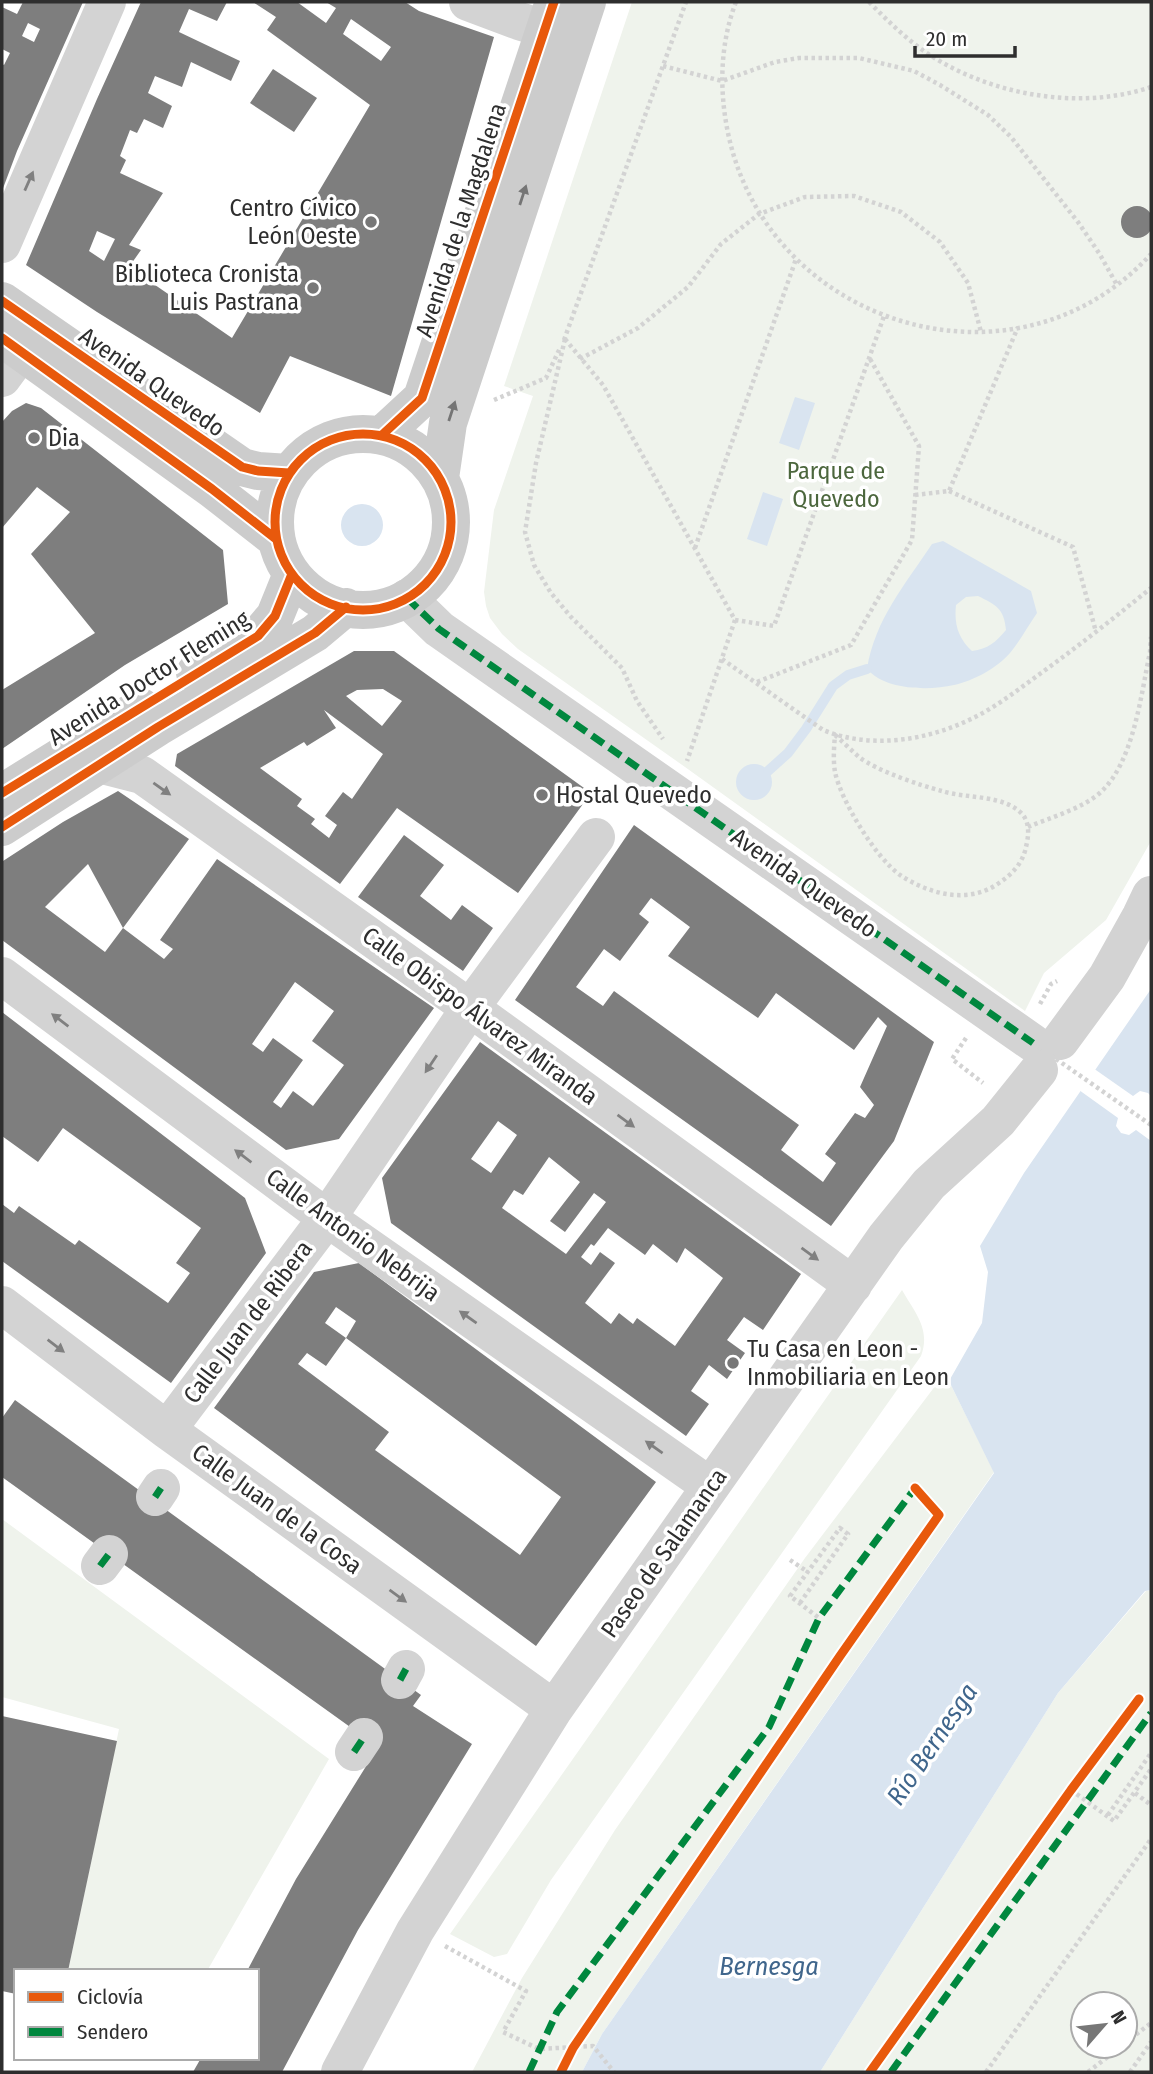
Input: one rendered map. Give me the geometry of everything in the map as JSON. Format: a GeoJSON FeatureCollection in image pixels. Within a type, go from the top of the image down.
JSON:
{"type":"FeatureCollection","features":[{"type":"Feature","properties":{"kind":"main road","name":"Avenida de la Magdalena"},"geometry":{"type":"LineString","coordinates":[[440,478],[448,423],[587,2]]}},
{"type":"Feature","properties":{"kind":"main road","name":"Avenida de la Magdalena"},"geometry":{"type":"LineString","coordinates":[[382,435],[422,398],[549,15]]}},
{"type":"Feature","properties":{"kind":"main road","name":"Avenida Quevedo"},"geometry":{"type":"LineString","coordinates":[[2,301],[242,467],[289,473]]}},
{"type":"Feature","properties":{"kind":"main road","name":"Avenida Quevedo"},"geometry":{"type":"LineString","coordinates":[[8,356],[212,489],[276,539]]}},
{"type":"Feature","properties":{"kind":"main road"},"geometry":{"type":"LineString","coordinates":[[382,435],[420,455],[440,478],[451,509],[451,540],[442,564],[433,577],[407,598],[377,608],[346,607],[318,596],[292,574],[279,552],[274,523],[280,489],[296,463],[327,444],[344,437],[382,435]]}},
{"type":"Feature","properties":{"kind":"main road","name":"Avenida Doctor Fleming"},"geometry":{"type":"LineString","coordinates":[[2,793],[258,636],[275,616],[292,574]]}},
{"type":"Feature","properties":{"kind":"main road","name":"Avenida Doctor Fleming"},"geometry":{"type":"LineString","coordinates":[[2,827],[99,764],[315,633],[346,607]]}},
{"type":"Feature","properties":{"kind":"street"},"geometry":{"type":"LineString","coordinates":[[2,244],[107,2]]}},
{"type":"Feature","properties":{"kind":"street"},"geometry":{"type":"LineString","coordinates":[[468,2],[519,22],[549,15]]}},
{"type":"Feature","properties":{"kind":"street","name":"Avenida Quevedo"},"geometry":{"type":"LineString","coordinates":[[407,598],[439,629],[1044,1051]]}},
{"type":"Feature","properties":{"kind":"street","name":"Calle Obispo Álvarez Miranda"},"geometry":{"type":"LineString","coordinates":[[99,764],[142,775],[853,1285]]}},
{"type":"Feature","properties":{"kind":"street","name":"Calle Juan de Ribera"},"geometry":{"type":"LineString","coordinates":[[167,1430],[327,1218],[470,1008],[596,837]]}},
{"type":"Feature","properties":{"kind":"street","name":"Paseo de Salamanca"},"geometry":{"type":"LineString","coordinates":[[340,2072],[415,1931],[554,1709],[886,1237],[929,1184],[998,1121],[1044,1051],[1107,977],[1151,895]]}},
{"type":"Feature","properties":{"kind":"street","name":"Calle Antonio Nebrija"},"geometry":{"type":"LineString","coordinates":[[2,976],[327,1218],[710,1486]]}},
{"type":"Feature","properties":{"kind":"street","name":"Calle Juan de la Cosa"},"geometry":{"type":"LineString","coordinates":[[2,1305],[167,1430],[554,1709]]}},
{"type":"Feature","properties":{"kind":"path"},"geometry":{"type":"LineString","coordinates":[[668,746],[637,701],[622,668],[551,593],[534,565],[525,532],[536,463],[565,340],[686,2]]}},
{"type":"Feature","properties":{"kind":"path"},"geometry":{"type":"LineString","coordinates":[[736,2],[725,45],[722,81],[724,115],[731,150],[743,183],[759,214],[782,245],[822,282],[852,302],[915,326],[948,331],[981,332],[1018,327],[1066,313],[1093,300],[1117,285],[1151,254]]}},
{"type":"Feature","properties":{"kind":"path"},"geometry":{"type":"LineString","coordinates":[[870,2],[921,49],[955,69],[992,84],[1069,98],[1107,96],[1151,87]]}},
{"type":"Feature","properties":{"kind":"path"},"geometry":{"type":"LineString","coordinates":[[663,66],[722,81],[775,62],[829,56],[886,63],[923,76],[988,115],[1011,137],[1078,222],[1117,285]]}},
{"type":"Feature","properties":{"kind":"path"},"geometry":{"type":"LineString","coordinates":[[580,359],[648,320],[688,287],[721,244],[759,214],[805,197],[854,196],[901,212],[940,242],[968,283],[981,332]]}},
{"type":"Feature","properties":{"kind":"path"},"geometry":{"type":"LineString","coordinates":[[695,549],[796,259]]}},
{"type":"Feature","properties":{"kind":"path"},"geometry":{"type":"LineString","coordinates":[[735,620],[774,626],[884,316]]}},
{"type":"Feature","properties":{"kind":"path"},"geometry":{"type":"LineString","coordinates":[[949,491],[1018,327]]}},
{"type":"Feature","properties":{"kind":"path"},"geometry":{"type":"LineString","coordinates":[[565,340],[603,385],[735,620],[685,767],[677,756]]}},
{"type":"Feature","properties":{"kind":"path"},"geometry":{"type":"LineString","coordinates":[[483,404],[546,378],[565,340]]}},
{"type":"Feature","properties":{"kind":"path"},"geometry":{"type":"LineString","coordinates":[[756,682],[851,645],[912,540],[919,446],[869,357]]}},
{"type":"Feature","properties":{"kind":"path"},"geometry":{"type":"LineString","coordinates":[[915,495],[949,491],[1073,547],[1096,632]]}},
{"type":"Feature","properties":{"kind":"path"},"geometry":{"type":"LineString","coordinates":[[722,659],[823,730],[835,735],[850,739],[899,740],[925,736],[969,720],[1005,699],[1151,588]]}},
{"type":"Feature","properties":{"kind":"path"},"geometry":{"type":"LineString","coordinates":[[1028,827],[1086,802],[1101,791],[1116,773],[1130,741],[1151,637]]}},
{"type":"Feature","properties":{"kind":"path"},"geometry":{"type":"LineString","coordinates":[[835,735],[861,758],[905,779],[946,793],[996,800],[1016,810],[1023,816],[1028,827],[1024,856],[1012,874],[977,895],[952,895],[927,890],[898,873],[868,840],[845,800],[835,773],[835,735]]}},
{"type":"Feature","properties":{"kind":"path"},"geometry":{"type":"LineString","coordinates":[[985,1009],[952,1059],[991,1088]]}},
{"type":"Feature","properties":{"kind":"path"},"geometry":{"type":"LineString","coordinates":[[1044,1051],[1151,1125]]}},
{"type":"Feature","properties":{"kind":"path"},"geometry":{"type":"LineString","coordinates":[[800,1603],[848,1534],[840,1528],[790,1596],[820,1618]]}},
{"type":"Feature","properties":{"kind":"path"},"geometry":{"type":"LineString","coordinates":[[790,1559],[808,1572]]}},
{"type":"Feature","properties":{"kind":"path"},"geometry":{"type":"LineString","coordinates":[[1107,1815],[1151,1753]]}},
{"type":"Feature","properties":{"kind":"path"},"geometry":{"type":"LineString","coordinates":[[1071,1790],[1114,1821],[1151,1769]]}},
{"type":"Feature","properties":{"kind":"path"},"geometry":{"type":"LineString","coordinates":[[1063,1802],[1079,1780]]}},
{"type":"Feature","properties":{"kind":"path"},"geometry":{"type":"LineString","coordinates":[[1135,1793],[1151,1805]]}},
{"type":"Feature","properties":{"kind":"path"},"geometry":{"type":"LineString","coordinates":[[986,2072],[1151,1839]]}},
{"type":"Feature","properties":{"kind":"path"},"geometry":{"type":"LineString","coordinates":[[443,1945],[526,1991],[503,2032],[539,2049],[593,2046],[614,2072]]}},
{"type":"Feature","properties":{"kind":"path"},"geometry":{"type":"LineString","coordinates":[[568,2060],[581,2036]]}},
{"type":"Feature","properties":{"kind":"path"},"geometry":{"type":"LineString","coordinates":[[1130,2072],[1151,2042]]}},
{"type":"Feature","properties":{"kind":"path"},"geometry":{"type":"LineString","coordinates":[[1088,2072],[1104,2060]]}},
{"type":"Feature","properties":{"kind":"green space","name":"Parque de Quevedo"},"geometry":{"type":"Polygon","coordinates":[[[632,2],[1151,2],[1151,841],[1106,920],[1044,973],[1025,1011],[518,649],[490,618],[484,592],[494,510],[533,396],[504,386],[632,2]]]}},
{"type":"Feature","properties":{"kind":"green space"},"geometry":{"type":"Polygon","coordinates":[[[902,1290],[923,1329],[924,1346],[921,1356],[551,1880],[507,1954],[494,1957],[450,1934],[902,1290]]]}},
{"type":"Feature","properties":{"kind":"green space"},"geometry":{"type":"Polygon","coordinates":[[[945,1373],[994,1472],[602,2034],[582,2072],[472,2072],[522,1978],[615,1830],[805,1558],[945,1373]]]}},
{"type":"Feature","properties":{"kind":"green space"},"geometry":{"type":"Polygon","coordinates":[[[2,1519],[329,1759],[208,1969],[68,1969],[119,1729],[2,1697],[2,1519]]]}},
{"type":"Feature","properties":{"kind":"green space"},"geometry":{"type":"Polygon","coordinates":[[[1151,1590],[1151,2072],[820,2072],[1058,1693],[1146,1591],[1151,1590]]]}},
{"type":"Feature","properties":{"kind":"water"},"geometry":{"type":"Polygon","coordinates":[[[795,397],[815,403],[799,450],[779,443],[795,397]]]}},
{"type":"Feature","properties":{"kind":"water"},"geometry":{"type":"Polygon","coordinates":[[[763,492],[783,499],[767,546],[747,539],[763,492]]]}},
{"type":"Feature","properties":{"kind":"water"},"geometry":{"type":"Polygon","coordinates":[[[362,504],[377,510],[383,525],[377,540],[362,546],[347,540],[341,525],[347,510],[362,504]]]}},
{"type":"Feature","properties":{"kind":"water"},"geometry":{"type":"Polygon","coordinates":[[[943,541],[1031,591],[1037,613],[1010,653],[992,669],[977,677],[944,687],[896,685],[875,676],[867,669],[871,651],[892,603],[932,544],[943,541]],[[978,596],[966,597],[956,605],[958,630],[972,651],[983,649],[1006,630],[1001,612],[978,596]]]}},
{"type":"Feature","properties":{"kind":"water"},"geometry":{"type":"Polygon","coordinates":[[[754,764],[767,769],[772,782],[767,795],[754,800],[741,795],[736,782],[741,769],[754,764]]]}},
{"type":"Feature","properties":{"kind":"water","name":"Bernesga"},"geometry":{"type":"Polygon","coordinates":[[[1151,989],[1151,1590],[1145,1591],[1058,1693],[820,2072],[582,2072],[602,2034],[994,1473],[949,1381],[982,1323],[988,1272],[980,1246],[1024,1173],[1151,989]]]}},
{"type":"Feature","properties":{"kind":"pier"},"geometry":{"type":"Polygon","coordinates":[[[1095,1064],[1093,1068],[1133,1096],[1140,1091],[1151,1096],[1151,1141],[1136,1130],[1129,1135],[1121,1133],[1116,1126],[1118,1118],[1079,1090],[1075,1093],[1095,1064]]]}},
{"type":"Feature","properties":{"kind":"building"},"geometry":{"type":"Polygon","coordinates":[[[23,2],[83,2],[2,191],[2,64],[4,65],[10,53],[2,49],[2,7],[17,14],[23,2]],[[28,23],[22,36],[34,42],[40,29],[28,23]]]}},
{"type":"Feature","properties":{"kind":"building"},"geometry":{"type":"Polygon","coordinates":[[[141,2],[227,2],[217,21],[189,9],[179,32],[240,61],[231,81],[191,62],[182,87],[155,76],[148,93],[172,106],[163,128],[144,119],[137,133],[130,130],[120,156],[126,160],[120,173],[163,193],[129,245],[141,250],[129,267],[232,338],[370,105],[267,30],[276,17],[253,2],[297,2],[326,23],[336,8],[326,2],[405,2],[419,11],[494,37],[391,396],[290,356],[260,413],[26,265],[141,2]],[[351,19],[343,34],[381,61],[391,47],[351,19]],[[97,231],[89,251],[104,261],[115,239],[97,231]]]}},
{"type":"Feature","properties":{"kind":"building"},"geometry":{"type":"Polygon","coordinates":[[[273,69],[317,98],[294,132],[250,103],[273,69]]]}},
{"type":"Feature","properties":{"kind":"building"},"geometry":{"type":"Polygon","coordinates":[[[1137,206],[1148,211],[1153,222],[1148,233],[1137,238],[1126,233],[1121,222],[1126,211],[1137,206]]]}},
{"type":"Feature","properties":{"kind":"building"},"geometry":{"type":"Polygon","coordinates":[[[26,403],[41,408],[223,550],[228,604],[125,665],[2,749],[2,690],[95,633],[31,554],[70,512],[37,487],[2,528],[2,422],[12,411],[26,403]]]}},
{"type":"Feature","properties":{"kind":"building"},"geometry":{"type":"Polygon","coordinates":[[[354,651],[394,651],[591,793],[518,893],[397,808],[340,884],[175,766],[177,754],[354,651]],[[383,689],[357,690],[346,696],[382,726],[402,701],[383,689]],[[324,710],[336,728],[307,746],[304,742],[260,768],[302,799],[297,806],[315,819],[311,824],[329,838],[337,825],[325,816],[343,792],[352,799],[383,754],[324,710]]]}},
{"type":"Feature","properties":{"kind":"building"},"geometry":{"type":"Polygon","coordinates":[[[118,791],[189,839],[123,928],[164,959],[173,949],[160,940],[217,859],[434,1008],[339,1139],[286,1150],[2,940],[3,861],[63,822],[118,791]],[[88,864],[45,907],[105,952],[123,928],[88,864]],[[295,982],[252,1044],[263,1052],[273,1038],[303,1060],[273,1102],[281,1108],[293,1091],[313,1106],[344,1065],[312,1041],[334,1011],[295,982]]]}},
{"type":"Feature","properties":{"kind":"building"},"geometry":{"type":"Polygon","coordinates":[[[634,825],[934,1042],[894,1141],[831,1226],[515,1000],[634,825]],[[651,898],[639,914],[649,922],[620,961],[604,949],[576,987],[603,1006],[614,991],[799,1125],[781,1150],[823,1182],[836,1163],[825,1154],[855,1113],[865,1118],[874,1105],[860,1087],[887,1026],[878,1017],[854,1050],[776,993],[758,1018],[668,956],[690,927],[651,898]]]}},
{"type":"Feature","properties":{"kind":"building"},"geometry":{"type":"Polygon","coordinates":[[[404,835],[444,865],[420,896],[451,920],[462,905],[493,928],[463,971],[358,897],[404,835]]]}},
{"type":"Feature","properties":{"kind":"building"},"geometry":{"type":"Polygon","coordinates":[[[2,1012],[245,1198],[266,1253],[171,1383],[2,1261],[2,1204],[14,1213],[19,1206],[75,1245],[79,1240],[168,1303],[190,1273],[176,1263],[201,1228],[63,1128],[38,1162],[2,1136],[2,1012]]]}},
{"type":"Feature","properties":{"kind":"building"},"geometry":{"type":"Polygon","coordinates":[[[480,1042],[801,1274],[763,1330],[744,1317],[727,1340],[745,1353],[727,1379],[709,1365],[691,1391],[709,1404],[686,1436],[391,1223],[382,1178],[480,1042]],[[498,1121],[471,1159],[491,1173],[517,1135],[498,1121]],[[549,1157],[523,1195],[514,1190],[502,1208],[566,1254],[606,1202],[594,1193],[565,1232],[550,1221],[580,1182],[549,1157]],[[608,1228],[594,1246],[591,1244],[581,1257],[591,1265],[600,1252],[615,1263],[585,1303],[611,1324],[619,1313],[633,1324],[637,1318],[675,1346],[723,1278],[685,1248],[677,1263],[653,1244],[645,1255],[608,1228]]]}},
{"type":"Feature","properties":{"kind":"building"},"geometry":{"type":"Polygon","coordinates":[[[359,1263],[656,1482],[536,1646],[214,1408],[314,1272],[359,1263]],[[336,1307],[325,1323],[346,1338],[356,1321],[336,1307]],[[346,1338],[326,1366],[307,1353],[298,1364],[389,1432],[375,1450],[520,1555],[561,1497],[346,1338]]]}},
{"type":"Feature","properties":{"kind":"building"},"geometry":{"type":"Polygon","coordinates":[[[15,1400],[421,1695],[413,1706],[472,1744],[358,1930],[282,2072],[193,2072],[200,2060],[259,2060],[259,1969],[248,1969],[296,1879],[378,1747],[2,1477],[2,1418],[15,1400]]]}},
{"type":"Feature","properties":{"kind":"building"},"geometry":{"type":"Polygon","coordinates":[[[2,1716],[117,1741],[68,1969],[14,1969],[14,1994],[2,1991],[2,1716]]]}},
{"type":"Feature","properties":{"kind":"waterway"},"geometry":{"type":"LineString","coordinates":[[768,771],[788,753],[833,686],[848,675],[867,669]]}},
{"type":"Feature","properties":{"kind":"marked path"},"geometry":{"type":"LineString","coordinates":[[407,598],[439,629],[1033,1043]]}},
{"type":"Feature","properties":{"kind":"marked path"},"geometry":{"type":"LineString","coordinates":[[155,1497],[161,1488]]}},
{"type":"Feature","properties":{"kind":"marked path"},"geometry":{"type":"LineString","coordinates":[[529,2072],[557,2012],[769,1727],[819,1618],[915,1488]]}},
{"type":"Feature","properties":{"kind":"marked path"},"geometry":{"type":"LineString","coordinates":[[100,1566],[109,1554]]}},
{"type":"Feature","properties":{"kind":"marked path"},"geometry":{"type":"LineString","coordinates":[[400,1680],[406,1669]]}},
{"type":"Feature","properties":{"kind":"marked path"},"geometry":{"type":"LineString","coordinates":[[891,2072],[1151,1713]]}},
{"type":"Feature","properties":{"kind":"marked path"},"geometry":{"type":"LineString","coordinates":[[354,1752],[364,1737]]}},
{"type":"Feature","properties":{"kind":"cycle path"},"geometry":{"type":"LineString","coordinates":[[382,435],[422,398],[554,2]]}},
{"type":"Feature","properties":{"kind":"cycle path"},"geometry":{"type":"LineString","coordinates":[[2,301],[242,467],[289,473]]}},
{"type":"Feature","properties":{"kind":"cycle path"},"geometry":{"type":"LineString","coordinates":[[2,338],[212,489],[276,539]]}},
{"type":"Feature","properties":{"kind":"cycle path"},"geometry":{"type":"LineString","coordinates":[[363,434],[397,441],[425,460],[444,488],[451,522],[444,556],[425,584],[397,603],[363,610],[329,603],[301,584],[282,556],[275,522],[282,488],[301,460],[329,441],[363,434]]}},
{"type":"Feature","properties":{"kind":"cycle path"},"geometry":{"type":"LineString","coordinates":[[2,793],[258,636],[275,616],[292,574]]}},
{"type":"Feature","properties":{"kind":"cycle path"},"geometry":{"type":"LineString","coordinates":[[2,827],[158,727],[315,633],[346,607]]}},
{"type":"Feature","properties":{"kind":"cycle path"},"geometry":{"type":"LineString","coordinates":[[561,2072],[573,2048],[939,1515],[915,1488]]}},
{"type":"Feature","properties":{"kind":"cycle path"},"geometry":{"type":"LineString","coordinates":[[870,2072],[1139,1699]]}},
{"type":"Feature","properties":{"kind":"place","name":"Centro Cívico León Oeste"},"geometry":{"type":"Point","coordinates":[371,222]}},
{"type":"Feature","properties":{"kind":"place","name":"Biblioteca Cronista Luis Pastrana"},"geometry":{"type":"Point","coordinates":[313,288]}},
{"type":"Feature","properties":{"kind":"place","name":"Dia"},"geometry":{"type":"Point","coordinates":[34,438]}},
{"type":"Feature","properties":{"kind":"place","name":"Hostal Quevedo"},"geometry":{"type":"Point","coordinates":[542,795]}},
{"type":"Feature","properties":{"kind":"place","name":"Tu Casa en Leon - Inmobiliaria en Leon"},"geometry":{"type":"Point","coordinates":[733,1363]}},
{"type":"Feature","properties":{"kind":"water label","name":"Río Bernesga"},"geometry":{"type":"Point","coordinates":[932,1744]}}]}
